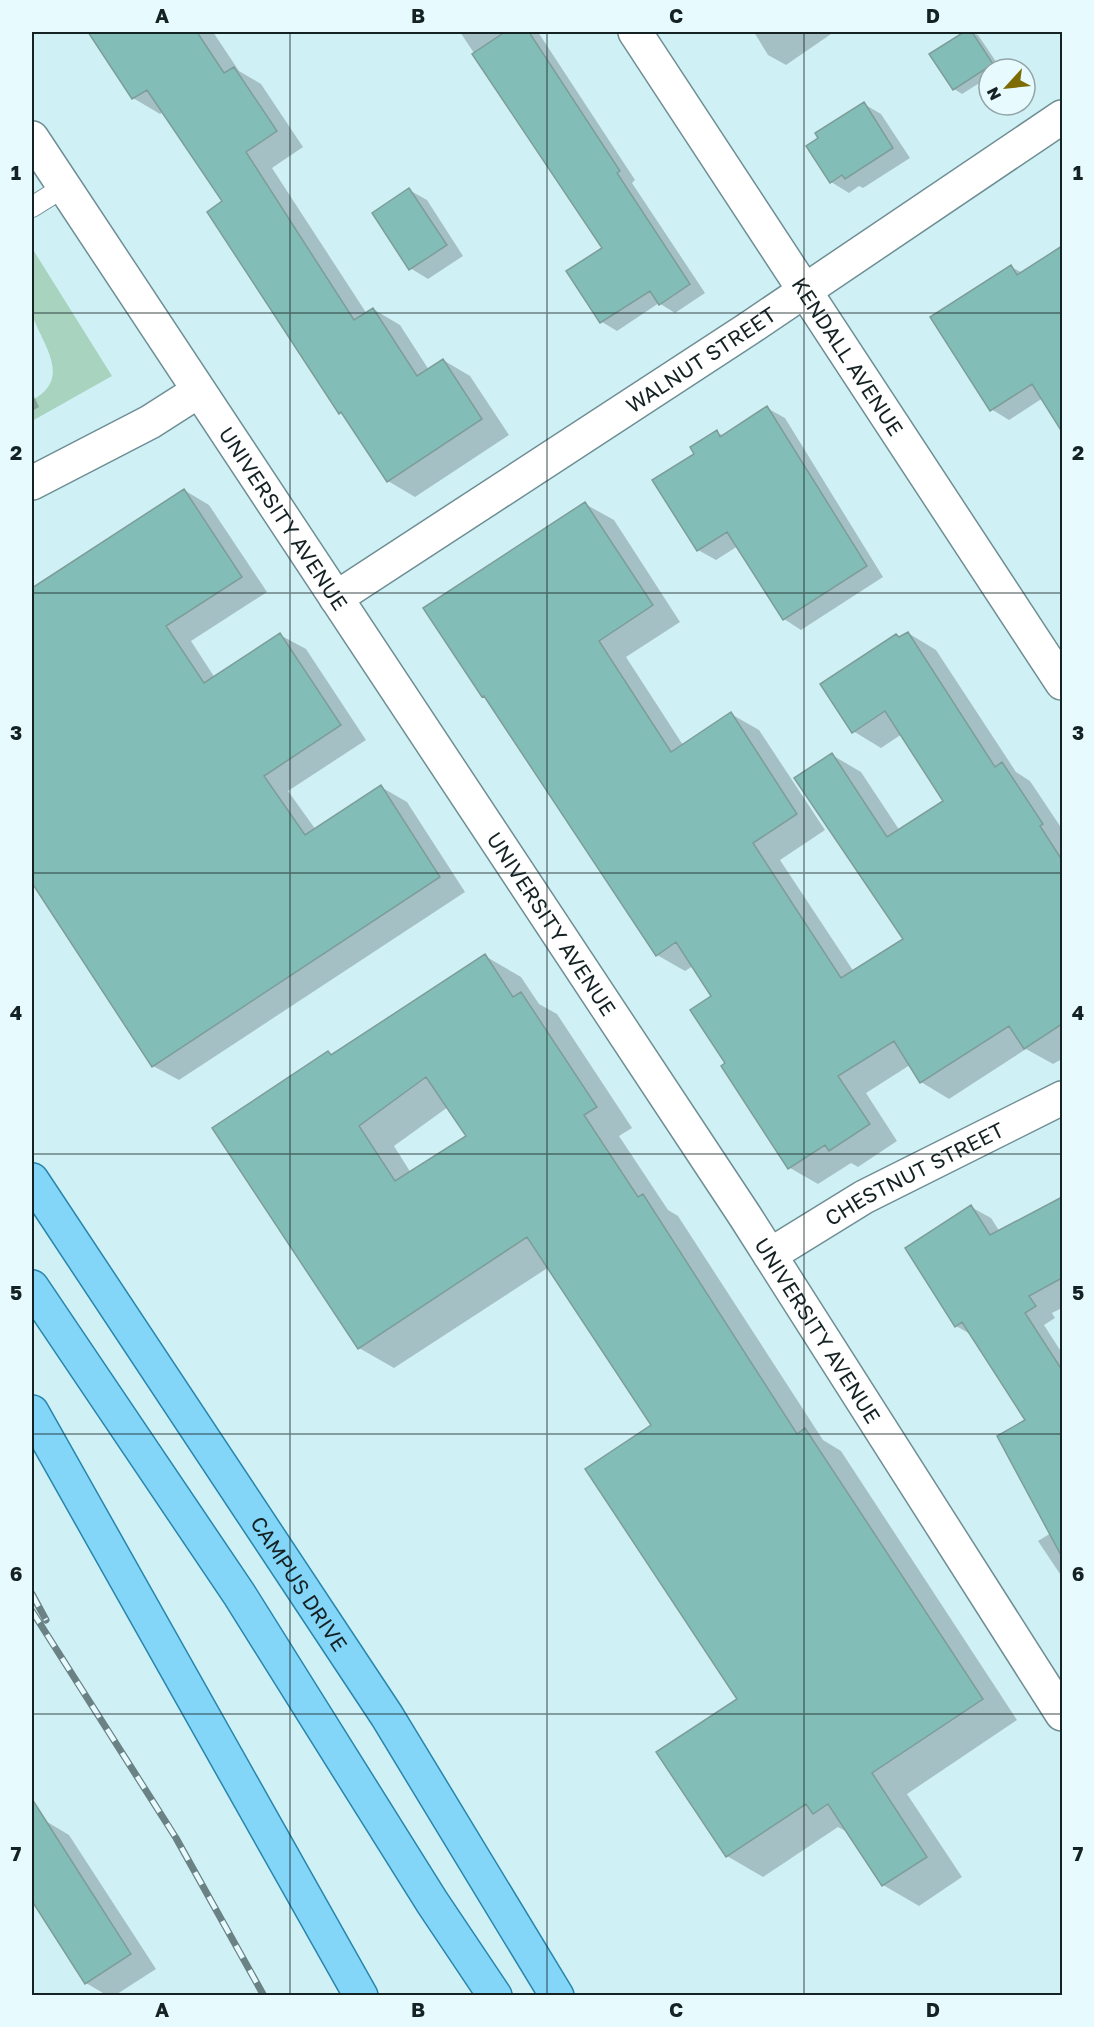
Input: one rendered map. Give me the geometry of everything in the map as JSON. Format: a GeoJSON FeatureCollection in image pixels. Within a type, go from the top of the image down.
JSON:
{"type":"FeatureCollection","features":[{"type":"Feature","properties":{"kind":"main road","name":"CAMPUS DRIVE"},"geometry":{"type":"LineString","coordinates":[[32,1180],[387,1716],[557,1995]]}},
{"type":"Feature","properties":{"kind":"main road"},"geometry":{"type":"LineString","coordinates":[[32,1287],[239,1594],[432,1902],[495,1995]]}},
{"type":"Feature","properties":{"kind":"main road"},"geometry":{"type":"LineString","coordinates":[[32,1412],[361,1995]]}},
{"type":"Feature","properties":{"kind":"street","name":"KENDALL AVENUE"},"geometry":{"type":"LineString","coordinates":[[635,32],[1062,683]]}},
{"type":"Feature","properties":{"kind":"street","name":"WALNUT STREET"},"geometry":{"type":"LineString","coordinates":[[336,597],[806,290],[1062,117]]}},
{"type":"Feature","properties":{"kind":"street","name":"UNIVERSITY AVENUE"},"geometry":{"type":"LineString","coordinates":[[32,138],[197,392],[336,597],[770,1255],[1062,1714]]}},
{"type":"Feature","properties":{"kind":"street"},"geometry":{"type":"LineString","coordinates":[[32,483],[150,422],[197,392]]}},
{"type":"Feature","properties":{"kind":"street","name":"CHESTNUT STREET"},"geometry":{"type":"LineString","coordinates":[[770,1255],[864,1197],[1062,1098]]}},
{"type":"Feature","properties":{"kind":"lane"},"geometry":{"type":"LineString","coordinates":[[32,207],[64,187]]}},
{"type":"Feature","properties":{"kind":"green space"},"geometry":{"type":"Polygon","coordinates":[[[32,248],[112,376],[32,421],[32,400],[44,391],[51,381],[53,371],[47,348],[32,314],[30,282],[32,248]]]}},
{"type":"Feature","properties":{"kind":"building"},"geometry":{"type":"Polygon","coordinates":[[[88,32],[197,32],[224,73],[234,67],[277,131],[246,152],[354,320],[373,308],[417,376],[443,359],[482,419],[387,482],[341,412],[339,414],[207,212],[222,201],[147,90],[132,99],[88,32]]]}},
{"type":"Feature","properties":{"kind":"building"},"geometry":{"type":"Polygon","coordinates":[[[505,32],[529,32],[620,171],[617,173],[690,284],[659,305],[650,291],[600,323],[566,271],[602,248],[472,54],[505,32]]]}},
{"type":"Feature","properties":{"kind":"building"},"geometry":{"type":"Polygon","coordinates":[[[964,32],[972,32],[988,57],[977,57],[977,74],[953,90],[929,54],[964,32]]]}},
{"type":"Feature","properties":{"kind":"building"},"geometry":{"type":"Polygon","coordinates":[[[864,102],[893,148],[845,179],[842,175],[830,183],[806,146],[818,138],[815,133],[864,102]]]}},
{"type":"Feature","properties":{"kind":"building"},"geometry":{"type":"Polygon","coordinates":[[[409,188],[447,245],[409,270],[372,213],[409,188]]]}},
{"type":"Feature","properties":{"kind":"building"},"geometry":{"type":"Polygon","coordinates":[[[1062,246],[1062,432],[1032,384],[990,411],[930,317],[1011,265],[1017,275],[1062,246]]]}},
{"type":"Feature","properties":{"kind":"building"},"geometry":{"type":"Polygon","coordinates":[[[767,406],[867,566],[783,620],[727,532],[697,551],[652,480],[694,454],[690,447],[717,430],[720,437],[767,406]]]}},
{"type":"Feature","properties":{"kind":"building"},"geometry":{"type":"Polygon","coordinates":[[[184,489],[242,577],[166,626],[204,683],[280,633],[341,725],[264,776],[305,835],[381,785],[440,877],[152,1067],[32,883],[32,588],[184,489]]]}},
{"type":"Feature","properties":{"kind":"building"},"geometry":{"type":"Polygon","coordinates":[[[585,502],[653,605],[599,641],[671,752],[731,712],[797,814],[753,843],[841,978],[903,939],[794,778],[832,753],[887,837],[943,801],[885,711],[852,733],[820,684],[896,634],[899,637],[908,632],[995,767],[1002,762],[1043,824],[1040,826],[1062,860],[1062,1024],[1024,1049],[1009,1026],[920,1083],[894,1041],[838,1076],[870,1124],[829,1151],[825,1145],[788,1169],[721,1066],[725,1063],[690,1010],[711,996],[676,942],[656,956],[423,608],[585,502]]]}},
{"type":"Feature","properties":{"kind":"building"},"geometry":{"type":"Polygon","coordinates":[[[485,954],[513,997],[521,992],[597,1107],[584,1115],[638,1197],[643,1194],[797,1434],[805,1428],[983,1699],[872,1773],[927,1857],[882,1886],[828,1804],[813,1814],[806,1804],[726,1857],[656,1752],[737,1699],[585,1469],[651,1425],[527,1237],[358,1349],[212,1128],[328,1051],[331,1055],[485,954]],[[426,1077],[359,1126],[395,1181],[466,1136],[426,1077]]]}},
{"type":"Feature","properties":{"kind":"building"},"geometry":{"type":"Polygon","coordinates":[[[1062,1197],[1062,1278],[1029,1296],[1036,1306],[1025,1313],[1062,1370],[1062,1557],[997,1436],[1025,1420],[962,1322],[955,1327],[905,1248],[971,1205],[990,1235],[1062,1197]]]}},
{"type":"Feature","properties":{"kind":"building"},"geometry":{"type":"Polygon","coordinates":[[[32,1799],[131,1954],[85,1984],[32,1901],[32,1799]]]}},
{"type":"Feature","properties":{"kind":"railway"},"geometry":{"type":"LineString","coordinates":[[32,1594],[46,1620]]}},
{"type":"Feature","properties":{"kind":"railway"},"geometry":{"type":"LineString","coordinates":[[32,1611],[176,1838],[264,1996]]}}]}
